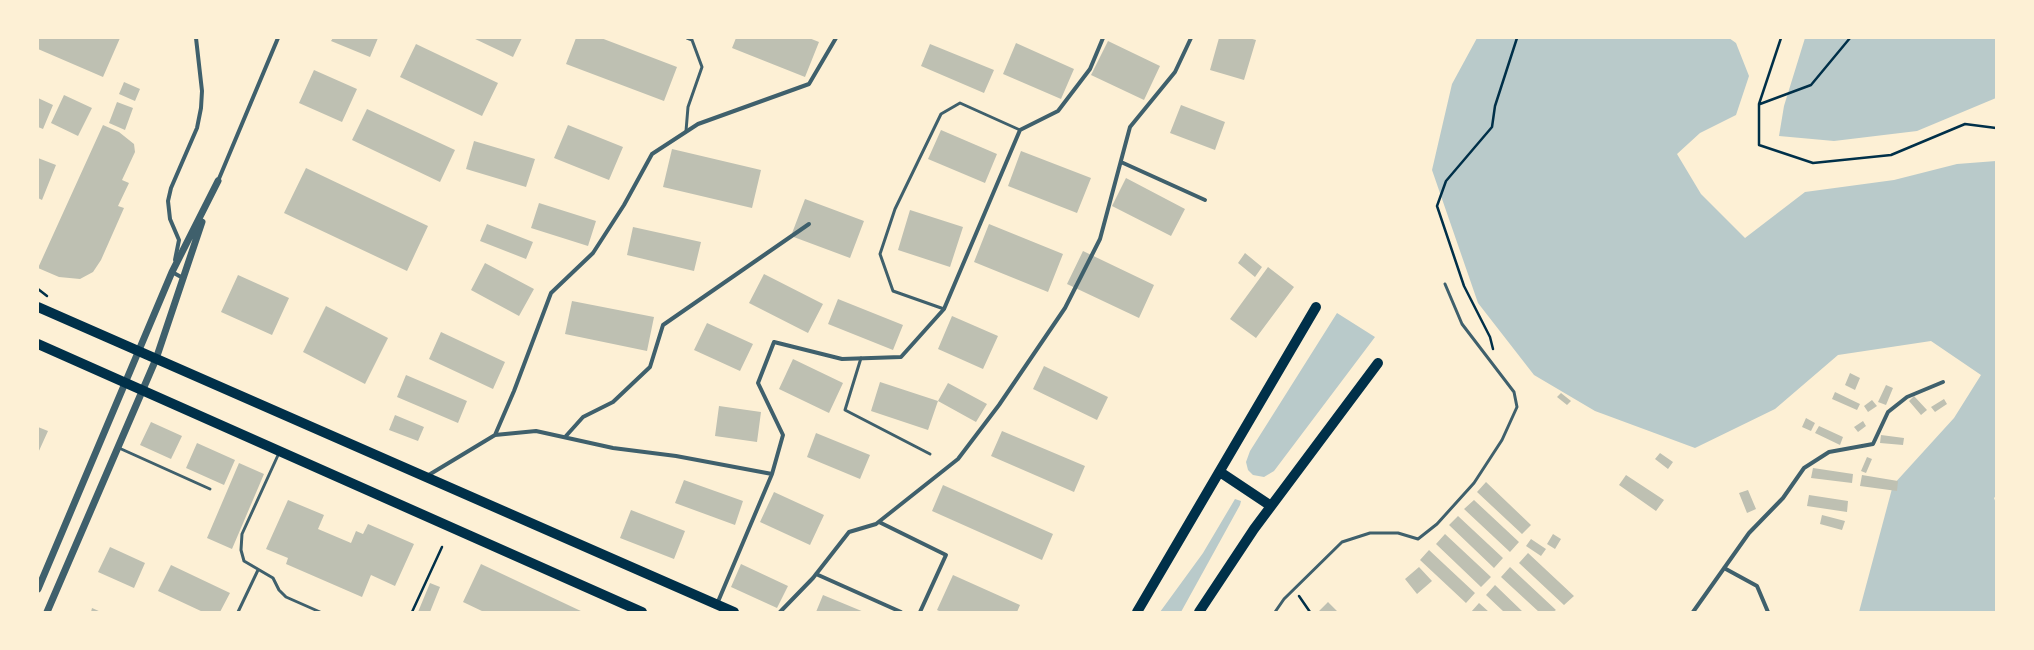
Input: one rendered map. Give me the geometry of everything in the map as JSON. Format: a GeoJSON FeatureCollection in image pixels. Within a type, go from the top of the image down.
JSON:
{"type":"FeatureCollection","features":[{"type":"Feature","properties":{"kind":"main road"},"geometry":{"type":"LineString","coordinates":[[1137,612],[1316,306]]}},
{"type":"Feature","properties":{"kind":"main road"},"geometry":{"type":"LineString","coordinates":[[40,308],[734,612]]}},
{"type":"Feature","properties":{"kind":"main road"},"geometry":{"type":"LineString","coordinates":[[38,344],[642,612]]}},
{"type":"Feature","properties":{"kind":"main road"},"geometry":{"type":"LineString","coordinates":[[1199,612],[1271,506],[1378,363]]}},
{"type":"Feature","properties":{"kind":"main road"},"geometry":{"type":"LineString","coordinates":[[1220,472],[1271,506]]}},
{"type":"Feature","properties":{"kind":"street"},"geometry":{"type":"LineString","coordinates":[[172,272],[179,240],[170,219],[168,201],[171,188],[197,128],[202,108],[202,91],[196,38]]}},
{"type":"Feature","properties":{"kind":"street"},"geometry":{"type":"LineString","coordinates":[[38,589],[172,272],[218,181],[278,38]]}},
{"type":"Feature","properties":{"kind":"street"},"geometry":{"type":"LineString","coordinates":[[495,435],[514,391],[551,293],[593,253],[624,206],[652,154],[698,124],[809,84],[836,38]]}},
{"type":"Feature","properties":{"kind":"street"},"geometry":{"type":"LineString","coordinates":[[717,604],[772,474],[783,435],[758,383],[774,342],[842,359],[901,357],[944,309],[1020,130],[1058,111],[1090,70],[1103,38]]}},
{"type":"Feature","properties":{"kind":"street"},"geometry":{"type":"LineString","coordinates":[[780,612],[816,574],[849,532],[861,530],[879,522],[958,459],[999,405],[1065,308],[1100,239],[1130,127],[1175,72],[1191,38]]}},
{"type":"Feature","properties":{"kind":"street"},"geometry":{"type":"LineString","coordinates":[[1121,162],[1204,200]]}},
{"type":"Feature","properties":{"kind":"street"},"geometry":{"type":"LineString","coordinates":[[47,612],[156,359],[209,199]]}},
{"type":"Feature","properties":{"kind":"street"},"geometry":{"type":"LineString","coordinates":[[566,436],[583,417],[613,402],[650,367],[663,325],[809,224]]}},
{"type":"Feature","properties":{"kind":"street"},"geometry":{"type":"LineString","coordinates":[[172,272],[183,278]]}},
{"type":"Feature","properties":{"kind":"street"},"geometry":{"type":"LineString","coordinates":[[1692,612],[1749,533],[1783,498],[1804,468],[1829,452],[1872,444],[1888,412],[1907,397],[1943,382]]}},
{"type":"Feature","properties":{"kind":"street"},"geometry":{"type":"LineString","coordinates":[[424,477],[495,435],[536,431],[566,436],[613,448],[676,456],[772,474]]}},
{"type":"Feature","properties":{"kind":"street"},"geometry":{"type":"LineString","coordinates":[[879,522],[946,555],[920,612]]}},
{"type":"Feature","properties":{"kind":"street"},"geometry":{"type":"LineString","coordinates":[[1724,568],[1757,586],[1768,612]]}},
{"type":"Feature","properties":{"kind":"street"},"geometry":{"type":"LineString","coordinates":[[816,574],[901,612]]}},
{"type":"Feature","properties":{"kind":"lane"},"geometry":{"type":"LineString","coordinates":[[686,131],[688,107],[702,67],[692,40],[687,38]]}},
{"type":"Feature","properties":{"kind":"lane"},"geometry":{"type":"LineString","coordinates":[[944,309],[893,291],[880,254],[895,209],[941,114],[960,104],[1020,130]]}},
{"type":"Feature","properties":{"kind":"lane"},"geometry":{"type":"LineString","coordinates":[[1275,612],[1294,589],[1342,542],[1370,533],[1398,533],[1418,539],[1437,524],[1474,483],[1502,440],[1517,408],[1514,392],[1462,324],[1445,284]]}},
{"type":"Feature","properties":{"kind":"lane"},"geometry":{"type":"LineString","coordinates":[[861,358],[845,410],[930,454]]}},
{"type":"Feature","properties":{"kind":"lane"},"geometry":{"type":"LineString","coordinates":[[117,447],[210,490]]}},
{"type":"Feature","properties":{"kind":"lane"},"geometry":{"type":"LineString","coordinates":[[280,451],[242,534],[241,550],[244,561],[273,578],[279,590],[286,597],[320,612]]}},
{"type":"Feature","properties":{"kind":"lane"},"geometry":{"type":"LineString","coordinates":[[238,612],[258,570]]}},
{"type":"Feature","properties":{"kind":"path"},"geometry":{"type":"LineString","coordinates":[[1493,351],[1490,337],[1464,286],[1437,206],[1446,181],[1492,127],[1495,106],[1517,38]]}},
{"type":"Feature","properties":{"kind":"path"},"geometry":{"type":"LineString","coordinates":[[1781,38],[1759,104],[1759,145],[1813,163],[1891,155],[1965,124],[1996,128]]}},
{"type":"Feature","properties":{"kind":"path"},"geometry":{"type":"LineString","coordinates":[[1759,104],[1811,85],[1850,38]]}},
{"type":"Feature","properties":{"kind":"path"},"geometry":{"type":"LineString","coordinates":[[38,289],[47,296]]}},
{"type":"Feature","properties":{"kind":"path"},"geometry":{"type":"LineString","coordinates":[[412,612],[442,547]]}},
{"type":"Feature","properties":{"kind":"path"},"geometry":{"type":"LineString","coordinates":[[1294,589],[1310,612]]}},
{"type":"Feature","properties":{"kind":"shaded area"},"geometry":{"type":"Polygon","coordinates":[[[1477,38],[1729,38],[1736,43],[1749,76],[1736,115],[1700,133],[1677,154],[1701,194],[1745,238],[1805,192],[1894,180],[1957,164],[1996,161],[1996,496],[1994,498],[1996,503],[1996,612],[1859,612],[1893,485],[1954,418],[1981,375],[1931,341],[1838,355],[1775,409],[1695,448],[1595,411],[1534,375],[1478,303],[1432,170],[1452,84],[1477,38]]]}},
{"type":"Feature","properties":{"kind":"shaded area"},"geometry":{"type":"Polygon","coordinates":[[[1805,38],[1996,38],[1996,98],[1917,131],[1834,141],[1779,136],[1784,106],[1805,38]]]}},
{"type":"Feature","properties":{"kind":"shaded area"},"geometry":{"type":"Polygon","coordinates":[[[1337,313],[1375,337],[1274,471],[1264,477],[1253,475],[1248,470],[1246,462],[1250,451],[1337,313]]]}},
{"type":"Feature","properties":{"kind":"shaded area"},"geometry":{"type":"Polygon","coordinates":[[[1235,499],[1241,501],[1240,505],[1181,612],[1160,612],[1203,553],[1235,499]]]}},
{"type":"Feature","properties":{"kind":"building"},"geometry":{"type":"Polygon","coordinates":[[[38,38],[120,38],[103,77],[38,49],[38,38]]]}},
{"type":"Feature","properties":{"kind":"building"},"geometry":{"type":"Polygon","coordinates":[[[333,38],[378,38],[370,57],[331,41],[333,38]]]}},
{"type":"Feature","properties":{"kind":"building"},"geometry":{"type":"Polygon","coordinates":[[[473,38],[522,38],[513,57],[473,38]]]}},
{"type":"Feature","properties":{"kind":"building"},"geometry":{"type":"Polygon","coordinates":[[[576,38],[601,38],[677,67],[664,101],[566,64],[576,38]]]}},
{"type":"Feature","properties":{"kind":"building"},"geometry":{"type":"Polygon","coordinates":[[[736,38],[809,38],[819,42],[805,77],[732,48],[736,38]]]}},
{"type":"Feature","properties":{"kind":"building"},"geometry":{"type":"Polygon","coordinates":[[[1219,38],[1249,38],[1256,40],[1244,80],[1210,70],[1219,38]]]}},
{"type":"Feature","properties":{"kind":"building"},"geometry":{"type":"Polygon","coordinates":[[[1108,41],[1160,66],[1144,100],[1091,75],[1108,41]]]}},
{"type":"Feature","properties":{"kind":"building"},"geometry":{"type":"Polygon","coordinates":[[[1016,43],[1074,69],[1061,99],[1003,74],[1016,43]]]}},
{"type":"Feature","properties":{"kind":"building"},"geometry":{"type":"Polygon","coordinates":[[[416,44],[498,83],[482,116],[400,77],[416,44]]]}},
{"type":"Feature","properties":{"kind":"building"},"geometry":{"type":"Polygon","coordinates":[[[930,44],[994,70],[984,93],[921,66],[930,44]]]}},
{"type":"Feature","properties":{"kind":"building"},"geometry":{"type":"Polygon","coordinates":[[[314,70],[357,89],[342,122],[299,103],[314,70]]]}},
{"type":"Feature","properties":{"kind":"building"},"geometry":{"type":"Polygon","coordinates":[[[124,82],[140,89],[135,101],[119,94],[124,82]]]}},
{"type":"Feature","properties":{"kind":"building"},"geometry":{"type":"Polygon","coordinates":[[[64,95],[92,108],[78,136],[51,123],[64,95]]]}},
{"type":"Feature","properties":{"kind":"building"},"geometry":{"type":"Polygon","coordinates":[[[38,98],[53,105],[43,129],[38,127],[38,98]]]}},
{"type":"Feature","properties":{"kind":"building"},"geometry":{"type":"Polygon","coordinates":[[[117,102],[133,108],[125,130],[109,123],[117,102]]]}},
{"type":"Feature","properties":{"kind":"building"},"geometry":{"type":"Polygon","coordinates":[[[1181,105],[1225,122],[1215,150],[1170,133],[1181,105]]]}},
{"type":"Feature","properties":{"kind":"building"},"geometry":{"type":"Polygon","coordinates":[[[367,109],[455,150],[440,182],[352,140],[367,109]]]}},
{"type":"Feature","properties":{"kind":"building"},"geometry":{"type":"Polygon","coordinates":[[[103,125],[119,132],[134,144],[135,152],[122,180],[129,183],[118,206],[124,208],[101,260],[93,272],[80,279],[59,277],[38,268],[103,125]]]}},
{"type":"Feature","properties":{"kind":"building"},"geometry":{"type":"Polygon","coordinates":[[[568,125],[623,147],[609,180],[554,158],[568,125]]]}},
{"type":"Feature","properties":{"kind":"building"},"geometry":{"type":"Polygon","coordinates":[[[941,130],[997,154],[985,183],[928,159],[941,130]]]}},
{"type":"Feature","properties":{"kind":"building"},"geometry":{"type":"Polygon","coordinates":[[[474,141],[535,159],[526,187],[466,169],[474,141]]]}},
{"type":"Feature","properties":{"kind":"building"},"geometry":{"type":"Polygon","coordinates":[[[672,149],[761,170],[752,208],[663,187],[672,149]]]}},
{"type":"Feature","properties":{"kind":"building"},"geometry":{"type":"Polygon","coordinates":[[[1021,151],[1091,178],[1077,213],[1008,186],[1021,151]]]}},
{"type":"Feature","properties":{"kind":"building"},"geometry":{"type":"Polygon","coordinates":[[[38,158],[56,165],[42,200],[38,198],[38,158]]]}},
{"type":"Feature","properties":{"kind":"building"},"geometry":{"type":"Polygon","coordinates":[[[306,168],[428,226],[407,271],[284,213],[306,168]]]}},
{"type":"Feature","properties":{"kind":"building"},"geometry":{"type":"Polygon","coordinates":[[[1126,178],[1185,209],[1171,236],[1112,206],[1126,178]]]}},
{"type":"Feature","properties":{"kind":"building"},"geometry":{"type":"Polygon","coordinates":[[[805,199],[864,221],[850,258],[791,236],[805,199]]]}},
{"type":"Feature","properties":{"kind":"building"},"geometry":{"type":"Polygon","coordinates":[[[539,203],[596,221],[588,246],[531,228],[539,203]]]}},
{"type":"Feature","properties":{"kind":"building"},"geometry":{"type":"Polygon","coordinates":[[[910,210],[963,227],[950,267],[898,250],[910,210]]]}},
{"type":"Feature","properties":{"kind":"building"},"geometry":{"type":"Polygon","coordinates":[[[487,224],[533,242],[526,259],[480,241],[487,224]]]}},
{"type":"Feature","properties":{"kind":"building"},"geometry":{"type":"Polygon","coordinates":[[[989,224],[1063,254],[1048,292],[974,262],[989,224]]]}},
{"type":"Feature","properties":{"kind":"building"},"geometry":{"type":"Polygon","coordinates":[[[633,227],[701,242],[694,271],[627,255],[633,227]]]}},
{"type":"Feature","properties":{"kind":"building"},"geometry":{"type":"Polygon","coordinates":[[[1083,251],[1154,285],[1139,318],[1067,284],[1083,251]]]}},
{"type":"Feature","properties":{"kind":"building"},"geometry":{"type":"Polygon","coordinates":[[[1245,253],[1262,267],[1255,277],[1238,263],[1245,253]]]}},
{"type":"Feature","properties":{"kind":"building"},"geometry":{"type":"Polygon","coordinates":[[[485,263],[534,289],[519,316],[471,290],[485,263]]]}},
{"type":"Feature","properties":{"kind":"building"},"geometry":{"type":"Polygon","coordinates":[[[1268,267],[1294,287],[1256,338],[1230,319],[1268,267]]]}},
{"type":"Feature","properties":{"kind":"building"},"geometry":{"type":"Polygon","coordinates":[[[764,274],[823,304],[808,333],[749,303],[764,274]]]}},
{"type":"Feature","properties":{"kind":"building"},"geometry":{"type":"Polygon","coordinates":[[[238,275],[289,298],[272,335],[221,312],[238,275]]]}},
{"type":"Feature","properties":{"kind":"building"},"geometry":{"type":"Polygon","coordinates":[[[838,299],[903,325],[893,350],[828,324],[838,299]]]}},
{"type":"Feature","properties":{"kind":"building"},"geometry":{"type":"Polygon","coordinates":[[[572,301],[654,317],[647,351],[565,334],[572,301]]]}},
{"type":"Feature","properties":{"kind":"building"},"geometry":{"type":"Polygon","coordinates":[[[326,306],[388,338],[365,384],[303,352],[326,306]]]}},
{"type":"Feature","properties":{"kind":"building"},"geometry":{"type":"Polygon","coordinates":[[[952,316],[998,336],[983,369],[938,349],[952,316]]]}},
{"type":"Feature","properties":{"kind":"building"},"geometry":{"type":"Polygon","coordinates":[[[707,323],[753,344],[740,371],[694,350],[707,323]]]}},
{"type":"Feature","properties":{"kind":"building"},"geometry":{"type":"Polygon","coordinates":[[[441,332],[505,362],[493,389],[429,359],[441,332]]]}},
{"type":"Feature","properties":{"kind":"building"},"geometry":{"type":"Polygon","coordinates":[[[793,359],[843,383],[829,413],[779,389],[793,359]]]}},
{"type":"Feature","properties":{"kind":"building"},"geometry":{"type":"Polygon","coordinates":[[[1044,366],[1108,397],[1097,420],[1033,389],[1044,366]]]}},
{"type":"Feature","properties":{"kind":"building"},"geometry":{"type":"Polygon","coordinates":[[[1850,373],[1860,378],[1855,390],[1845,385],[1850,373]]]}},
{"type":"Feature","properties":{"kind":"building"},"geometry":{"type":"Polygon","coordinates":[[[406,375],[467,401],[458,423],[397,397],[406,375]]]}},
{"type":"Feature","properties":{"kind":"building"},"geometry":{"type":"Polygon","coordinates":[[[880,382],[938,401],[928,430],[871,411],[880,382]]]}},
{"type":"Feature","properties":{"kind":"building"},"geometry":{"type":"Polygon","coordinates":[[[948,383],[987,404],[976,422],[938,401],[948,383]]]}},
{"type":"Feature","properties":{"kind":"building"},"geometry":{"type":"Polygon","coordinates":[[[1886,385],[1893,388],[1886,405],[1878,402],[1886,385]]]}},
{"type":"Feature","properties":{"kind":"building"},"geometry":{"type":"Polygon","coordinates":[[[1835,392],[1860,404],[1857,410],[1832,399],[1835,392]]]}},
{"type":"Feature","properties":{"kind":"building"},"geometry":{"type":"Polygon","coordinates":[[[1561,393],[1571,401],[1567,405],[1557,397],[1561,393]]]}},
{"type":"Feature","properties":{"kind":"building"},"geometry":{"type":"Polygon","coordinates":[[[1914,396],[1927,410],[1921,415],[1909,401],[1914,396]]]}},
{"type":"Feature","properties":{"kind":"building"},"geometry":{"type":"Polygon","coordinates":[[[1944,399],[1947,404],[1935,412],[1931,407],[1944,399]]]}},
{"type":"Feature","properties":{"kind":"building"},"geometry":{"type":"Polygon","coordinates":[[[1872,400],[1877,406],[1868,412],[1864,406],[1872,400]]]}},
{"type":"Feature","properties":{"kind":"building"},"geometry":{"type":"Polygon","coordinates":[[[719,406],[761,412],[757,442],[715,436],[719,406]]]}},
{"type":"Feature","properties":{"kind":"building"},"geometry":{"type":"Polygon","coordinates":[[[395,415],[424,427],[418,441],[389,430],[395,415]]]}},
{"type":"Feature","properties":{"kind":"building"},"geometry":{"type":"Polygon","coordinates":[[[1806,418],[1815,423],[1811,431],[1802,427],[1806,418]]]}},
{"type":"Feature","properties":{"kind":"building"},"geometry":{"type":"Polygon","coordinates":[[[1863,421],[1866,426],[1858,432],[1854,427],[1863,421]]]}},
{"type":"Feature","properties":{"kind":"building"},"geometry":{"type":"Polygon","coordinates":[[[151,422],[182,436],[171,459],[140,445],[151,422]]]}},
{"type":"Feature","properties":{"kind":"building"},"geometry":{"type":"Polygon","coordinates":[[[1819,426],[1843,437],[1840,445],[1815,433],[1819,426]]]}},
{"type":"Feature","properties":{"kind":"building"},"geometry":{"type":"Polygon","coordinates":[[[38,427],[48,431],[38,453],[38,427]]]}},
{"type":"Feature","properties":{"kind":"building"},"geometry":{"type":"Polygon","coordinates":[[[1002,431],[1085,466],[1074,492],[991,456],[1002,431]]]}},
{"type":"Feature","properties":{"kind":"building"},"geometry":{"type":"Polygon","coordinates":[[[816,433],[870,455],[860,479],[807,457],[816,433]]]}},
{"type":"Feature","properties":{"kind":"building"},"geometry":{"type":"Polygon","coordinates":[[[1881,435],[1904,438],[1903,445],[1880,443],[1881,435]]]}},
{"type":"Feature","properties":{"kind":"building"},"geometry":{"type":"Polygon","coordinates":[[[197,443],[235,460],[224,485],[186,468],[197,443]]]}},
{"type":"Feature","properties":{"kind":"building"},"geometry":{"type":"Polygon","coordinates":[[[1660,453],[1673,462],[1668,469],[1655,459],[1660,453]]]}},
{"type":"Feature","properties":{"kind":"building"},"geometry":{"type":"Polygon","coordinates":[[[1867,457],[1872,459],[1866,473],[1861,471],[1867,457]]]}},
{"type":"Feature","properties":{"kind":"building"},"geometry":{"type":"Polygon","coordinates":[[[239,463],[264,474],[232,549],[207,538],[239,463]]]}},
{"type":"Feature","properties":{"kind":"building"},"geometry":{"type":"Polygon","coordinates":[[[1813,468],[1853,474],[1852,483],[1811,478],[1813,468]]]}},
{"type":"Feature","properties":{"kind":"building"},"geometry":{"type":"Polygon","coordinates":[[[1626,475],[1664,500],[1656,511],[1619,485],[1626,475]]]}},
{"type":"Feature","properties":{"kind":"building"},"geometry":{"type":"Polygon","coordinates":[[[1862,475],[1898,481],[1897,491],[1860,486],[1862,475]]]}},
{"type":"Feature","properties":{"kind":"building"},"geometry":{"type":"Polygon","coordinates":[[[684,480],[743,501],[735,525],[675,503],[684,480]]]}},
{"type":"Feature","properties":{"kind":"building"},"geometry":{"type":"Polygon","coordinates":[[[1486,482],[1531,525],[1522,534],[1477,492],[1486,482]]]}},
{"type":"Feature","properties":{"kind":"building"},"geometry":{"type":"Polygon","coordinates":[[[943,485],[1053,534],[1042,560],[932,511],[943,485]]]}},
{"type":"Feature","properties":{"kind":"building"},"geometry":{"type":"Polygon","coordinates":[[[1748,490],[1756,509],[1747,513],[1739,493],[1748,490]]]}},
{"type":"Feature","properties":{"kind":"building"},"geometry":{"type":"Polygon","coordinates":[[[774,492],[824,515],[810,545],[760,522],[774,492]]]}},
{"type":"Feature","properties":{"kind":"building"},"geometry":{"type":"Polygon","coordinates":[[[1809,495],[1848,501],[1847,512],[1807,506],[1809,495]]]}},
{"type":"Feature","properties":{"kind":"building"},"geometry":{"type":"Polygon","coordinates":[[[288,500],[324,515],[318,529],[351,543],[356,531],[363,534],[368,524],[414,544],[395,586],[371,575],[362,597],[286,564],[288,558],[266,549],[288,500]]]}},
{"type":"Feature","properties":{"kind":"building"},"geometry":{"type":"Polygon","coordinates":[[[1474,500],[1519,542],[1510,552],[1464,509],[1474,500]]]}},
{"type":"Feature","properties":{"kind":"building"},"geometry":{"type":"Polygon","coordinates":[[[631,510],[685,531],[674,559],[620,538],[631,510]]]}},
{"type":"Feature","properties":{"kind":"building"},"geometry":{"type":"Polygon","coordinates":[[[1822,515],[1845,521],[1842,530],[1820,524],[1822,515]]]}},
{"type":"Feature","properties":{"kind":"building"},"geometry":{"type":"Polygon","coordinates":[[[1458,516],[1503,558],[1494,568],[1449,525],[1458,516]]]}},
{"type":"Feature","properties":{"kind":"building"},"geometry":{"type":"Polygon","coordinates":[[[1445,534],[1491,577],[1481,587],[1436,544],[1445,534]]]}},
{"type":"Feature","properties":{"kind":"building"},"geometry":{"type":"Polygon","coordinates":[[[1553,534],[1561,539],[1555,549],[1547,544],[1553,534]]]}},
{"type":"Feature","properties":{"kind":"building"},"geometry":{"type":"Polygon","coordinates":[[[1531,539],[1546,549],[1541,556],[1526,546],[1531,539]]]}},
{"type":"Feature","properties":{"kind":"building"},"geometry":{"type":"Polygon","coordinates":[[[110,547],[145,563],[134,588],[98,572],[110,547]]]}},
{"type":"Feature","properties":{"kind":"building"},"geometry":{"type":"Polygon","coordinates":[[[1429,550],[1475,593],[1466,603],[1420,560],[1429,550]]]}},
{"type":"Feature","properties":{"kind":"building"},"geometry":{"type":"Polygon","coordinates":[[[1528,553],[1574,596],[1564,605],[1519,563],[1528,553]]]}},
{"type":"Feature","properties":{"kind":"building"},"geometry":{"type":"Polygon","coordinates":[[[481,564],[583,612],[484,612],[463,602],[481,564]]]}},
{"type":"Feature","properties":{"kind":"building"},"geometry":{"type":"Polygon","coordinates":[[[741,564],[788,586],[777,608],[731,587],[741,564]]]}},
{"type":"Feature","properties":{"kind":"building"},"geometry":{"type":"Polygon","coordinates":[[[171,565],[230,593],[220,612],[203,612],[158,591],[171,565]]]}},
{"type":"Feature","properties":{"kind":"building"},"geometry":{"type":"Polygon","coordinates":[[[1419,567],[1432,581],[1417,594],[1405,579],[1419,567]]]}},
{"type":"Feature","properties":{"kind":"building"},"geometry":{"type":"Polygon","coordinates":[[[1510,567],[1556,610],[1553,612],[1539,612],[1501,577],[1510,567]]]}},
{"type":"Feature","properties":{"kind":"building"},"geometry":{"type":"Polygon","coordinates":[[[953,575],[1020,605],[1017,612],[941,612],[937,610],[953,575]]]}},
{"type":"Feature","properties":{"kind":"building"},"geometry":{"type":"Polygon","coordinates":[[[430,583],[440,587],[430,612],[418,612],[430,583]]]}},
{"type":"Feature","properties":{"kind":"building"},"geometry":{"type":"Polygon","coordinates":[[[1495,585],[1523,612],[1504,612],[1486,595],[1495,585]]]}},
{"type":"Feature","properties":{"kind":"building"},"geometry":{"type":"Polygon","coordinates":[[[823,595],[864,612],[816,612],[823,595]]]}},
{"type":"Feature","properties":{"kind":"building"},"geometry":{"type":"Polygon","coordinates":[[[1328,602],[1338,612],[1318,612],[1328,602]]]}},
{"type":"Feature","properties":{"kind":"building"},"geometry":{"type":"Polygon","coordinates":[[[1479,603],[1489,612],[1471,612],[1479,603]]]}},
{"type":"Feature","properties":{"kind":"building"},"geometry":{"type":"Polygon","coordinates":[[[92,608],[101,612],[91,612],[92,608]]]}}]}
